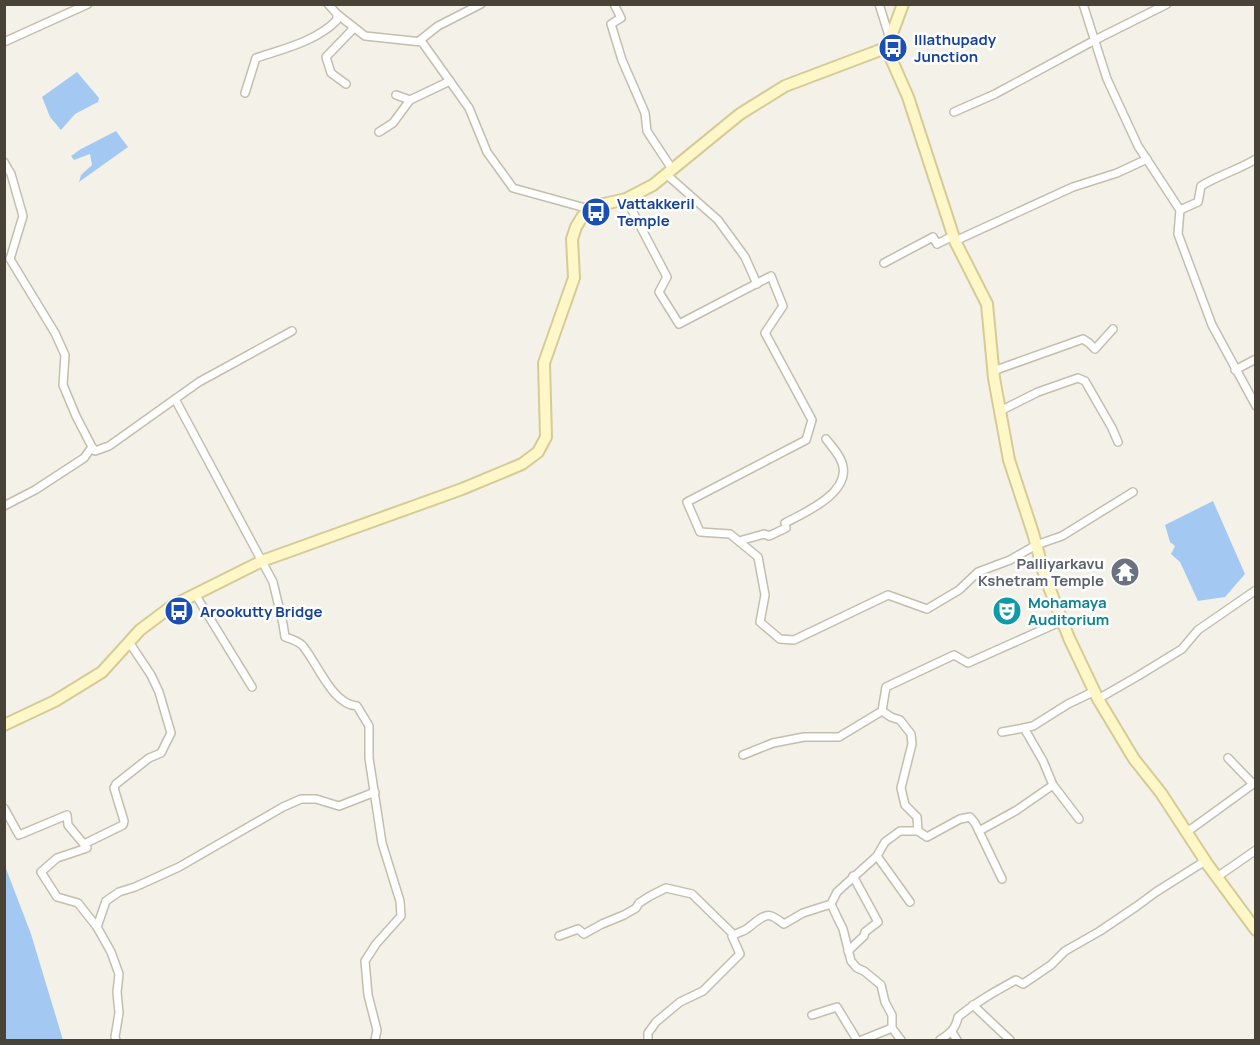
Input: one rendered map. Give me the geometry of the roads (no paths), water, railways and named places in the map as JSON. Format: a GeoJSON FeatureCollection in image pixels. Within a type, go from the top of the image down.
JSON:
{"type":"FeatureCollection","features":[{"type":"Feature","properties":{"kind":"main road"},"geometry":{"type":"LineString","coordinates":[[4,724],[55,700],[102,672],[140,630],[172,606],[195,594],[262,561],[462,489],[522,464],[538,452],[546,437],[544,363],[574,278],[572,239],[582,217],[589,210],[604,204],[626,200],[653,185],[740,114],[785,86],[883,49],[890,39],[903,4]]}},
{"type":"Feature","properties":{"kind":"main road"},"geometry":{"type":"LineString","coordinates":[[883,49],[889,54],[908,97],[954,239],[987,304],[993,371],[1009,460],[1045,577],[1069,638],[1097,695],[1134,759],[1161,793],[1205,861],[1256,930]]}},
{"type":"Feature","properties":{"kind":"street"},"geometry":{"type":"LineString","coordinates":[[4,42],[88,4]]}},
{"type":"Feature","properties":{"kind":"street"},"geometry":{"type":"LineString","coordinates":[[328,4],[365,36],[422,42],[469,108],[487,152],[513,188],[589,210]]}},
{"type":"Feature","properties":{"kind":"street"},"geometry":{"type":"LineString","coordinates":[[419,41],[438,26],[481,4]]}},
{"type":"Feature","properties":{"kind":"street"},"geometry":{"type":"LineString","coordinates":[[614,4],[621,18],[611,24],[622,60],[645,113],[647,131],[669,172],[718,220],[745,257],[757,284]]}},
{"type":"Feature","properties":{"kind":"street"},"geometry":{"type":"LineString","coordinates":[[879,4],[890,39]]}},
{"type":"Feature","properties":{"kind":"street"},"geometry":{"type":"LineString","coordinates":[[1083,4],[1107,79],[1138,146],[1180,210],[1179,234],[1212,325],[1256,406]]}},
{"type":"Feature","properties":{"kind":"street"},"geometry":{"type":"LineString","coordinates":[[954,112],[995,94],[1167,4]]}},
{"type":"Feature","properties":{"kind":"street"},"geometry":{"type":"LineString","coordinates":[[245,93],[256,58],[302,43],[329,28],[337,20],[337,14]]}},
{"type":"Feature","properties":{"kind":"street"},"geometry":{"type":"LineString","coordinates":[[346,84],[331,73],[326,57],[354,28]]}},
{"type":"Feature","properties":{"kind":"street"},"geometry":{"type":"LineString","coordinates":[[379,132],[393,123],[410,100],[450,81]]}},
{"type":"Feature","properties":{"kind":"street"},"geometry":{"type":"LineString","coordinates":[[396,95],[410,100]]}},
{"type":"Feature","properties":{"kind":"street"},"geometry":{"type":"LineString","coordinates":[[884,263],[933,237],[938,244],[954,239],[1073,187],[1117,173],[1147,159]]}},
{"type":"Feature","properties":{"kind":"street"},"geometry":{"type":"LineString","coordinates":[[1180,210],[1198,202],[1202,186],[1256,159]]}},
{"type":"Feature","properties":{"kind":"street"},"geometry":{"type":"LineString","coordinates":[[4,162],[11,174],[23,216],[10,259],[56,333],[65,354],[63,385],[96,451],[109,446],[199,382],[292,331]]}},
{"type":"Feature","properties":{"kind":"street"},"geometry":{"type":"LineString","coordinates":[[626,200],[667,277],[659,292],[679,324],[771,276],[783,306],[765,333],[812,420],[806,441],[687,502],[700,532],[730,534],[758,557],[765,595],[760,622],[780,639],[794,640],[888,595],[927,609],[959,590],[978,572],[1010,560],[1036,545],[1062,536],[1133,492]]}},
{"type":"Feature","properties":{"kind":"street"},"geometry":{"type":"LineString","coordinates":[[993,371],[1083,339],[1095,349],[1113,329]]}},
{"type":"Feature","properties":{"kind":"street"},"geometry":{"type":"LineString","coordinates":[[1235,370],[1256,359]]}},
{"type":"Feature","properties":{"kind":"street"},"geometry":{"type":"LineString","coordinates":[[1000,411],[1038,392],[1078,378],[1085,381],[1118,442]]}},
{"type":"Feature","properties":{"kind":"street"},"geometry":{"type":"LineString","coordinates":[[175,399],[273,582],[285,638],[301,643],[339,699],[357,706],[369,726],[369,758],[382,843],[400,901],[401,916],[376,944],[365,961],[368,995],[377,1030],[375,1041]]}},
{"type":"Feature","properties":{"kind":"street"},"geometry":{"type":"LineString","coordinates":[[739,541],[764,534],[768,536],[786,528],[785,523],[821,503],[842,483],[843,465],[826,439]]}},
{"type":"Feature","properties":{"kind":"street"},"geometry":{"type":"LineString","coordinates":[[4,506],[35,490],[84,458],[92,447]]}},
{"type":"Feature","properties":{"kind":"street"},"geometry":{"type":"LineString","coordinates":[[1002,732],[1034,726],[1068,704],[1097,695],[1138,676],[1182,649],[1198,630],[1256,590]]}},
{"type":"Feature","properties":{"kind":"street"},"geometry":{"type":"LineString","coordinates":[[195,594],[252,687]]}},
{"type":"Feature","properties":{"kind":"street"},"geometry":{"type":"LineString","coordinates":[[743,755],[773,743],[804,737],[839,737],[882,711],[886,687],[954,655],[968,663],[1062,621]]}},
{"type":"Feature","properties":{"kind":"street"},"geometry":{"type":"LineString","coordinates":[[84,844],[123,825],[124,821],[114,788],[116,784],[149,758],[161,753],[171,733],[159,692],[151,675],[129,642]]}},
{"type":"Feature","properties":{"kind":"street"},"geometry":{"type":"LineString","coordinates":[[882,711],[900,720],[910,734],[912,744],[901,788],[905,805],[916,817],[918,831]]}},
{"type":"Feature","properties":{"kind":"street"},"geometry":{"type":"LineString","coordinates":[[1024,728],[1043,761],[1053,785],[1079,819]]}},
{"type":"Feature","properties":{"kind":"street"},"geometry":{"type":"LineString","coordinates":[[1187,832],[1254,783],[1228,758]]}},
{"type":"Feature","properties":{"kind":"street"},"geometry":{"type":"LineString","coordinates":[[979,831],[1017,810],[1053,785]]}},
{"type":"Feature","properties":{"kind":"street"},"geometry":{"type":"LineString","coordinates":[[97,927],[106,901],[119,892],[179,867],[283,807],[301,799],[316,799],[339,806],[375,792]]}},
{"type":"Feature","properties":{"kind":"street"},"geometry":{"type":"LineString","coordinates":[[4,808],[18,835],[67,815],[68,825],[87,848],[57,858],[41,872],[57,897],[78,903],[97,927],[111,952],[119,974],[116,1041]]}},
{"type":"Feature","properties":{"kind":"street"},"geometry":{"type":"LineString","coordinates":[[734,935],[748,929],[752,923],[767,915],[784,924],[803,913],[831,904],[837,892],[877,856],[885,842],[900,831],[918,831],[927,837],[960,819],[970,817],[1002,879]]}},
{"type":"Feature","properties":{"kind":"street"},"geometry":{"type":"LineString","coordinates":[[1217,877],[1256,850]]}},
{"type":"Feature","properties":{"kind":"street"},"geometry":{"type":"LineString","coordinates":[[877,856],[910,902]]}},
{"type":"Feature","properties":{"kind":"street"},"geometry":{"type":"LineString","coordinates":[[940,1041],[952,1032],[957,1023],[957,1017],[973,1005],[1016,980],[1023,984],[1051,965],[1065,951],[1101,931],[1205,861]]}},
{"type":"Feature","properties":{"kind":"street"},"geometry":{"type":"LineString","coordinates":[[848,951],[864,936],[865,932],[878,922],[853,876]]}},
{"type":"Feature","properties":{"kind":"street"},"geometry":{"type":"LineString","coordinates":[[559,936],[578,929],[584,934],[624,915],[645,899],[666,888],[692,894],[734,935]]}},
{"type":"Feature","properties":{"kind":"street"},"geometry":{"type":"LineString","coordinates":[[831,904],[843,929],[851,961],[881,985],[885,1002],[892,1015],[892,1028],[901,1041]]}},
{"type":"Feature","properties":{"kind":"street"},"geometry":{"type":"LineString","coordinates":[[648,1041],[648,1033],[656,1022],[680,1002],[703,991],[740,954],[732,936],[734,935]]}},
{"type":"Feature","properties":{"kind":"street"},"geometry":{"type":"LineString","coordinates":[[973,1005],[1010,1041]]}},
{"type":"Feature","properties":{"kind":"street"},"geometry":{"type":"LineString","coordinates":[[812,1015],[837,1007],[857,1041]]}},
{"type":"Feature","properties":{"kind":"street"},"geometry":{"type":"LineString","coordinates":[[862,1041],[892,1028]]}},
{"type":"Feature","properties":{"kind":"street"},"geometry":{"type":"LineString","coordinates":[[952,1032],[957,1041]]}},
{"type":"Feature","properties":{"kind":"water"},"geometry":{"type":"Polygon","coordinates":[[[77,72],[99,98],[98,102],[75,114],[61,130],[50,117],[42,97],[77,72]]]}},
{"type":"Feature","properties":{"kind":"water"},"geometry":{"type":"Polygon","coordinates":[[[116,131],[128,147],[79,182],[81,175],[92,165],[90,154],[74,160],[71,156],[116,131]]]}},
{"type":"Feature","properties":{"kind":"water"},"geometry":{"type":"Polygon","coordinates":[[[1213,501],[1245,574],[1225,597],[1198,601],[1180,562],[1171,554],[1175,546],[1170,542],[1165,525],[1213,501]]]}},
{"type":"Feature","properties":{"kind":"water"},"geometry":{"type":"Polygon","coordinates":[[[5,866],[31,934],[63,1040],[5,1040],[5,866]]]}},
{"type":"Feature","properties":{"kind":"place","name":"Illathupady Junction"},"geometry":{"type":"Point","coordinates":[893,48]}},
{"type":"Feature","properties":{"kind":"place","name":"Vattakkeril Temple"},"geometry":{"type":"Point","coordinates":[596,212]}},
{"type":"Feature","properties":{"kind":"place","name":"Palliyarkavu Kshetram Temple"},"geometry":{"type":"Point","coordinates":[1125,572]}},
{"type":"Feature","properties":{"kind":"place","name":"Arookutty Bridge"},"geometry":{"type":"Point","coordinates":[179,611]}},
{"type":"Feature","properties":{"kind":"place","name":"Mohamaya Auditorium"},"geometry":{"type":"Point","coordinates":[1007,611]}}]}
